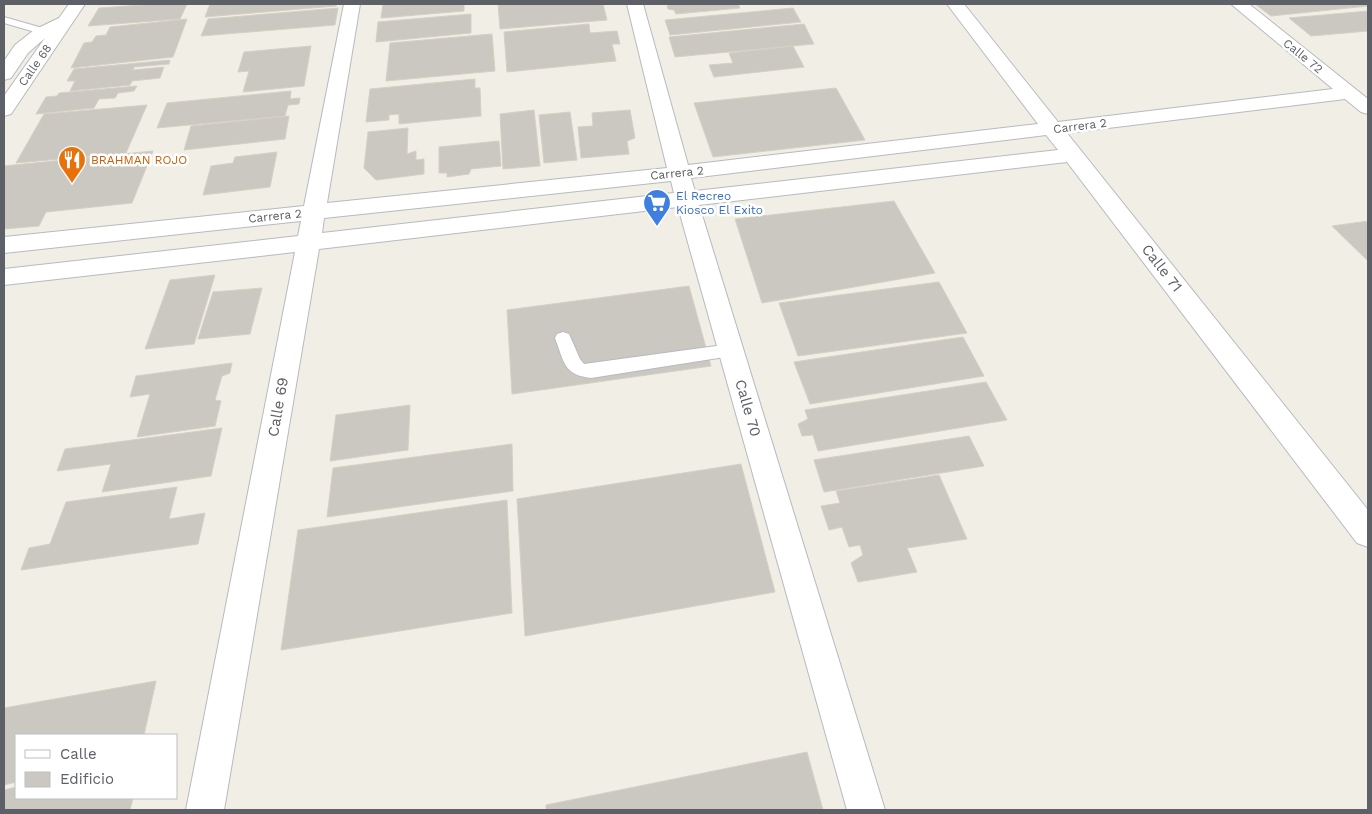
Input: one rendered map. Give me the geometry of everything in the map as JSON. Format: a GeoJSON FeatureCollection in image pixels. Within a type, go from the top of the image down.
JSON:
{"type":"FeatureCollection","features":[{"type":"Feature","properties":{"kind":"street","name":"Calle 68"},"geometry":{"type":"LineString","coordinates":[[5,105],[77,4]]}},
{"type":"Feature","properties":{"kind":"street","name":"Calle 69"},"geometry":{"type":"LineString","coordinates":[[205,810],[352,4]]}},
{"type":"Feature","properties":{"kind":"street","name":"Calle 70"},"geometry":{"type":"LineString","coordinates":[[635,4],[679,173],[866,810]]}},
{"type":"Feature","properties":{"kind":"street","name":"Calle 71"},"geometry":{"type":"LineString","coordinates":[[955,4],[1368,533]]}},
{"type":"Feature","properties":{"kind":"street","name":"Calle 72"},"geometry":{"type":"LineString","coordinates":[[1238,4],[1368,108]]}},
{"type":"Feature","properties":{"kind":"street","name":"Calle 68"},"geometry":{"type":"LineString","coordinates":[[4,74],[25,43],[42,31],[66,21]]}},
{"type":"Feature","properties":{"kind":"street","name":"Carrera 2"},"geometry":{"type":"LineString","coordinates":[[4,245],[679,173],[1350,93]]}},
{"type":"Feature","properties":{"kind":"street","name":"Carrera 2"},"geometry":{"type":"LineString","coordinates":[[4,277],[1073,155]]}},
{"type":"Feature","properties":{"kind":"lane"},"geometry":{"type":"LineString","coordinates":[[4,20],[42,31]]}},
{"type":"Feature","properties":{"kind":"lane"},"geometry":{"type":"LineString","coordinates":[[563,338],[574,363],[580,370],[591,371],[731,350]]}},
{"type":"Feature","properties":{"kind":"building"},"geometry":{"type":"Polygon","coordinates":[[[187,4],[180,19],[88,26],[99,8],[187,4]]]}},
{"type":"Feature","properties":{"kind":"building"},"geometry":{"type":"Polygon","coordinates":[[[210,4],[337,4],[336,6],[205,17],[210,4]]]}},
{"type":"Feature","properties":{"kind":"building"},"geometry":{"type":"Polygon","coordinates":[[[383,4],[464,4],[464,11],[381,18],[383,4]]]}},
{"type":"Feature","properties":{"kind":"building"},"geometry":{"type":"Polygon","coordinates":[[[498,4],[603,4],[607,20],[500,29],[498,4]]]}},
{"type":"Feature","properties":{"kind":"building"},"geometry":{"type":"Polygon","coordinates":[[[671,4],[738,4],[740,8],[676,14],[674,10],[668,9],[667,6],[671,4]]]}},
{"type":"Feature","properties":{"kind":"building"},"geometry":{"type":"Polygon","coordinates":[[[1255,4],[1368,4],[1368,6],[1271,16],[1255,4]]]}},
{"type":"Feature","properties":{"kind":"building"},"geometry":{"type":"Polygon","coordinates":[[[338,8],[335,25],[201,36],[208,19],[338,8]]]}},
{"type":"Feature","properties":{"kind":"building"},"geometry":{"type":"Polygon","coordinates":[[[793,8],[801,22],[670,35],[665,20],[793,8]]]}},
{"type":"Feature","properties":{"kind":"building"},"geometry":{"type":"Polygon","coordinates":[[[1368,11],[1368,31],[1311,36],[1289,18],[1368,11]]]}},
{"type":"Feature","properties":{"kind":"building"},"geometry":{"type":"Polygon","coordinates":[[[471,14],[471,33],[376,42],[378,22],[471,14]]]}},
{"type":"Feature","properties":{"kind":"building"},"geometry":{"type":"Polygon","coordinates":[[[187,19],[173,57],[71,68],[84,43],[92,42],[96,36],[106,35],[110,27],[187,19]]]}},
{"type":"Feature","properties":{"kind":"building"},"geometry":{"type":"Polygon","coordinates":[[[589,24],[590,33],[617,31],[620,44],[612,44],[616,61],[507,72],[504,32],[589,24]]]}},
{"type":"Feature","properties":{"kind":"building"},"geometry":{"type":"Polygon","coordinates":[[[804,24],[814,44],[675,57],[669,37],[804,24]]]}},
{"type":"Feature","properties":{"kind":"building"},"geometry":{"type":"Polygon","coordinates":[[[492,34],[495,71],[386,81],[390,43],[492,34]]]}},
{"type":"Feature","properties":{"kind":"building"},"geometry":{"type":"Polygon","coordinates":[[[311,46],[304,86],[243,92],[249,71],[238,72],[244,52],[311,46]]]}},
{"type":"Feature","properties":{"kind":"building"},"geometry":{"type":"Polygon","coordinates":[[[793,46],[804,67],[714,77],[709,65],[733,63],[729,53],[793,46]]]}},
{"type":"Feature","properties":{"kind":"building"},"geometry":{"type":"Polygon","coordinates":[[[170,60],[169,64],[134,67],[133,70],[164,67],[160,78],[132,81],[130,85],[70,91],[75,81],[67,81],[74,69],[170,60]]]}},
{"type":"Feature","properties":{"kind":"building"},"geometry":{"type":"Polygon","coordinates":[[[475,79],[475,88],[480,88],[481,116],[399,124],[399,114],[389,115],[389,120],[366,122],[370,89],[475,79]]]}},
{"type":"Feature","properties":{"kind":"building"},"geometry":{"type":"Polygon","coordinates":[[[137,86],[134,91],[118,93],[115,98],[99,99],[94,108],[36,114],[46,97],[57,96],[59,93],[137,86]]]}},
{"type":"Feature","properties":{"kind":"building"},"geometry":{"type":"Polygon","coordinates":[[[836,88],[865,140],[713,157],[694,103],[836,88]]]}},
{"type":"Feature","properties":{"kind":"building"},"geometry":{"type":"Polygon","coordinates":[[[291,91],[290,99],[300,98],[299,104],[288,105],[285,116],[157,128],[167,103],[291,91]]]}},
{"type":"Feature","properties":{"kind":"building"},"geometry":{"type":"Polygon","coordinates":[[[147,105],[126,153],[16,163],[44,114],[147,105]]]}},
{"type":"Feature","properties":{"kind":"building"},"geometry":{"type":"Polygon","coordinates":[[[534,110],[540,166],[503,169],[500,114],[534,110]]]}},
{"type":"Feature","properties":{"kind":"building"},"geometry":{"type":"Polygon","coordinates":[[[630,110],[635,138],[627,141],[629,154],[581,158],[578,127],[593,126],[592,113],[630,110]]]}},
{"type":"Feature","properties":{"kind":"building"},"geometry":{"type":"Polygon","coordinates":[[[570,112],[577,160],[544,163],[539,115],[570,112]]]}},
{"type":"Feature","properties":{"kind":"building"},"geometry":{"type":"Polygon","coordinates":[[[289,116],[285,139],[184,150],[191,126],[289,116]]]}},
{"type":"Feature","properties":{"kind":"building"},"geometry":{"type":"Polygon","coordinates":[[[408,128],[407,154],[416,151],[416,160],[424,159],[424,174],[376,180],[364,168],[368,132],[408,128]]]}},
{"type":"Feature","properties":{"kind":"building"},"geometry":{"type":"Polygon","coordinates":[[[499,141],[501,166],[471,169],[469,174],[447,177],[447,173],[439,173],[439,147],[499,141]]]}},
{"type":"Feature","properties":{"kind":"building","name":"BRAHMAN ROJO"},"geometry":{"type":"Polygon","coordinates":[[[153,151],[132,203],[46,212],[39,226],[4,229],[4,166],[153,151]]]}},
{"type":"Feature","properties":{"kind":"building"},"geometry":{"type":"Polygon","coordinates":[[[277,152],[270,187],[203,195],[211,166],[233,163],[235,157],[277,152]]]}},
{"type":"Feature","properties":{"kind":"building"},"geometry":{"type":"Polygon","coordinates":[[[894,201],[935,273],[762,303],[735,219],[894,201]]]}},
{"type":"Feature","properties":{"kind":"building"},"geometry":{"type":"Polygon","coordinates":[[[1368,221],[1368,261],[1332,226],[1368,221]]]}},
{"type":"Feature","properties":{"kind":"building"},"geometry":{"type":"Polygon","coordinates":[[[215,275],[194,344],[145,349],[170,280],[215,275]]]}},
{"type":"Feature","properties":{"kind":"building"},"geometry":{"type":"Polygon","coordinates":[[[939,282],[967,333],[798,356],[779,303],[939,282]]]}},
{"type":"Feature","properties":{"kind":"building"},"geometry":{"type":"Polygon","coordinates":[[[689,286],[711,366],[512,394],[507,310],[689,286]]]}},
{"type":"Feature","properties":{"kind":"building"},"geometry":{"type":"Polygon","coordinates":[[[262,288],[250,334],[198,339],[213,292],[262,288]]]}},
{"type":"Feature","properties":{"kind":"building"},"geometry":{"type":"Polygon","coordinates":[[[963,337],[984,376],[810,404],[794,362],[963,337]]]}},
{"type":"Feature","properties":{"kind":"building"},"geometry":{"type":"Polygon","coordinates":[[[232,363],[230,373],[222,376],[215,400],[221,401],[215,426],[137,437],[150,394],[130,397],[136,376],[232,363]]]}},
{"type":"Feature","properties":{"kind":"building"},"geometry":{"type":"Polygon","coordinates":[[[986,382],[1007,420],[818,451],[813,435],[802,436],[798,424],[808,419],[805,410],[986,382]]]}},
{"type":"Feature","properties":{"kind":"building"},"geometry":{"type":"Polygon","coordinates":[[[410,405],[408,450],[330,461],[336,415],[410,405]]]}},
{"type":"Feature","properties":{"kind":"building"},"geometry":{"type":"Polygon","coordinates":[[[222,428],[211,476],[102,492],[111,464],[57,471],[65,449],[222,428]]]}},
{"type":"Feature","properties":{"kind":"building"},"geometry":{"type":"Polygon","coordinates":[[[969,436],[984,466],[824,492],[814,460],[969,436]]]}},
{"type":"Feature","properties":{"kind":"building"},"geometry":{"type":"Polygon","coordinates":[[[512,444],[513,491],[327,517],[333,468],[512,444]]]}},
{"type":"Feature","properties":{"kind":"building"},"geometry":{"type":"Polygon","coordinates":[[[741,464],[775,592],[525,636],[517,499],[741,464]]]}},
{"type":"Feature","properties":{"kind":"building"},"geometry":{"type":"Polygon","coordinates":[[[939,475],[967,539],[907,548],[917,572],[858,582],[851,563],[863,555],[860,545],[849,547],[842,527],[829,530],[821,506],[840,503],[836,491],[939,475]]]}},
{"type":"Feature","properties":{"kind":"building"},"geometry":{"type":"Polygon","coordinates":[[[177,487],[169,519],[205,513],[198,544],[21,570],[29,548],[50,544],[66,502],[177,487]]]}},
{"type":"Feature","properties":{"kind":"building"},"geometry":{"type":"Polygon","coordinates":[[[507,500],[512,613],[281,650],[298,530],[507,500]]]}},
{"type":"Feature","properties":{"kind":"building"},"geometry":{"type":"Polygon","coordinates":[[[156,681],[144,734],[15,734],[15,782],[4,785],[4,708],[156,681]]]}},
{"type":"Feature","properties":{"kind":"building"},"geometry":{"type":"Polygon","coordinates":[[[807,752],[823,810],[546,810],[546,805],[807,752]]]}},
{"type":"Feature","properties":{"kind":"building"},"geometry":{"type":"Polygon","coordinates":[[[15,787],[15,799],[133,799],[130,810],[4,810],[4,790],[15,787]]]}},
{"type":"Feature","properties":{"kind":"place","name":"BRAHMAN ROJO"},"geometry":{"type":"Point","coordinates":[72,184]}},
{"type":"Feature","properties":{"kind":"place","name":"El Recreo Kiosco El Exito"},"geometry":{"type":"Point","coordinates":[657,227]}}]}
